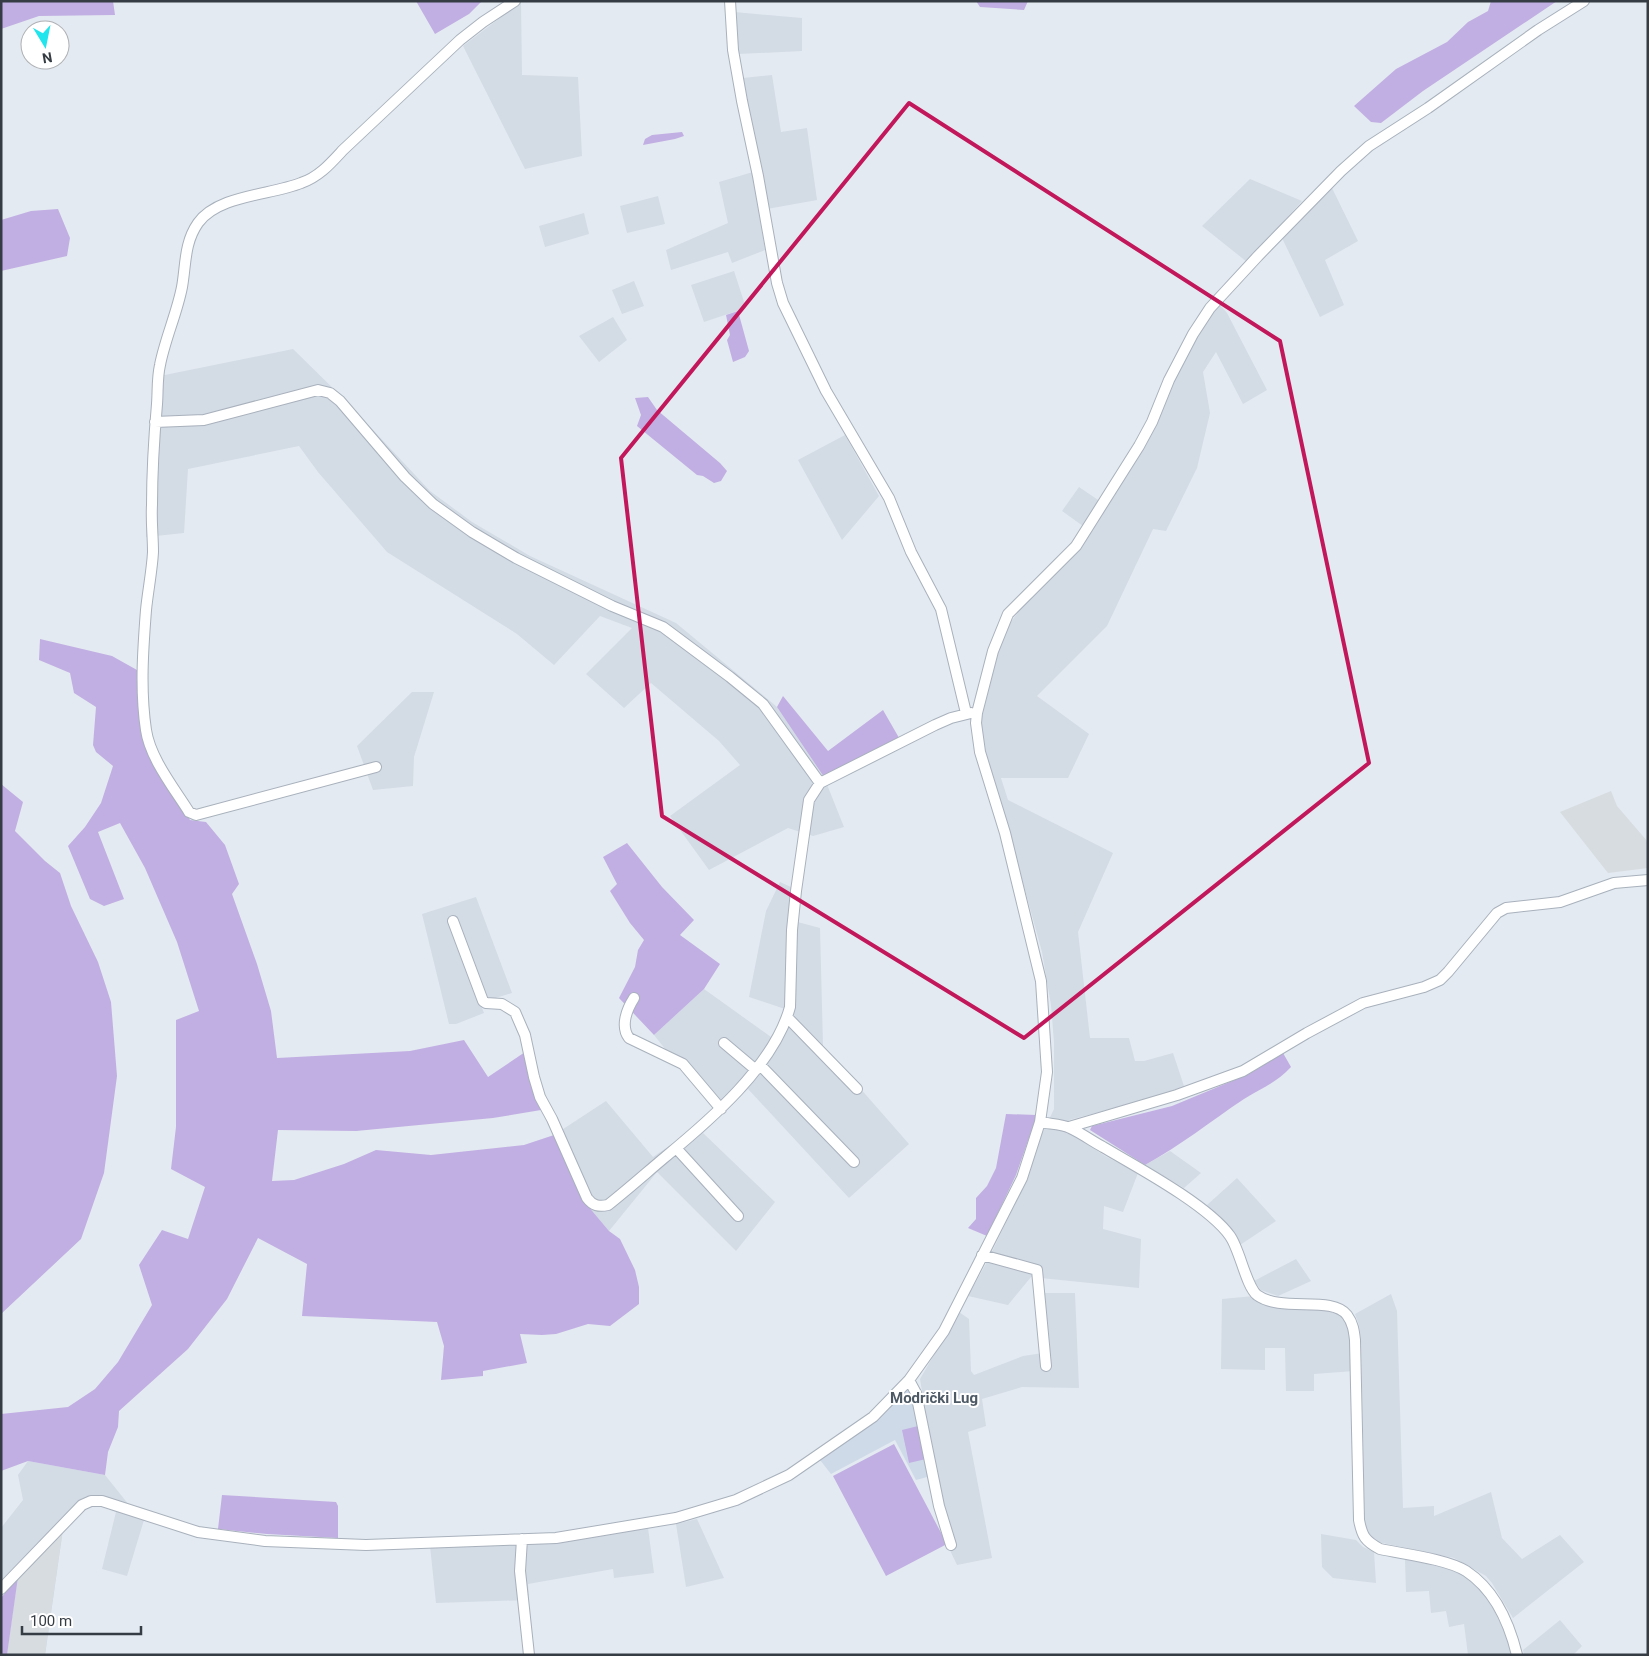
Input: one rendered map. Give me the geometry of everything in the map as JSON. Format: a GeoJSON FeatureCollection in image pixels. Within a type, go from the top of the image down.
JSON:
{"type":"FeatureCollection","features":[{"type":"Feature","properties":{"kind":"street"},"geometry":{"type":"LineString","coordinates":[[376,767],[196,815],[189,812],[152,751],[146,730],[142,692],[144,640],[153,550],[152,506],[155,422],[160,366],[182,286],[185,256],[190,238],[204,216],[220,206],[303,183],[327,167],[460,40],[514,1]]}},
{"type":"Feature","properties":{"kind":"street"},"geometry":{"type":"LineString","coordinates":[[730,1],[733,50],[742,102],[758,176],[777,283],[783,303],[826,391],[889,498],[911,552],[941,609],[966,713]]}},
{"type":"Feature","properties":{"kind":"street"},"geometry":{"type":"LineString","coordinates":[[1,1589],[63,1523],[82,1505],[91,1501],[102,1502],[198,1532],[265,1541],[366,1545],[556,1538],[676,1518],[736,1500],[789,1475],[872,1417],[910,1380],[944,1331],[1022,1178],[1040,1122],[1047,1072],[1041,981],[1005,834],[980,752],[977,729],[977,713],[994,651],[1008,614],[1076,546],[1139,446],[1152,422],[1169,380],[1193,334],[1210,308],[1258,256],[1341,170],[1369,146],[1428,108],[1538,30],[1584,1]]}},
{"type":"Feature","properties":{"kind":"street"},"geometry":{"type":"LineString","coordinates":[[155,422],[204,420],[318,390],[330,393],[340,401],[412,484],[433,504],[472,532],[516,558],[604,602],[663,627],[730,677],[763,704],[820,783]]}},
{"type":"Feature","properties":{"kind":"street"},"geometry":{"type":"LineString","coordinates":[[453,921],[483,1001],[486,1003],[502,1004],[515,1012],[525,1035],[540,1097],[552,1119],[587,1198],[598,1206],[608,1205],[721,1109],[758,1067],[787,1017],[790,1007],[792,930],[796,891],[809,800],[820,783],[936,725],[966,713],[977,713]]}},
{"type":"Feature","properties":{"kind":"street"},"geometry":{"type":"LineString","coordinates":[[1069,1127],[1177,1095],[1243,1071],[1307,1033],[1363,1003],[1424,987],[1440,980],[1497,913],[1506,908],[1560,902],[1614,883],[1648,880]]}},
{"type":"Feature","properties":{"kind":"street"},"geometry":{"type":"LineString","coordinates":[[634,998],[627,1012],[626,1035],[683,1064],[721,1109]]}},
{"type":"Feature","properties":{"kind":"street"},"geometry":{"type":"LineString","coordinates":[[787,1017],[857,1089]]}},
{"type":"Feature","properties":{"kind":"street"},"geometry":{"type":"LineString","coordinates":[[724,1043],[758,1067],[854,1162]]}},
{"type":"Feature","properties":{"kind":"street"},"geometry":{"type":"LineString","coordinates":[[1040,1122],[1069,1127],[1180,1194],[1216,1221],[1230,1236],[1255,1294],[1267,1301],[1278,1304],[1326,1305],[1346,1313],[1352,1324],[1355,1340],[1359,1520],[1361,1534],[1371,1544],[1380,1549],[1438,1561],[1464,1570],[1483,1585],[1499,1606],[1511,1630],[1517,1655]]}},
{"type":"Feature","properties":{"kind":"street"},"geometry":{"type":"LineString","coordinates":[[676,1148],[738,1216]]}},
{"type":"Feature","properties":{"kind":"street"},"geometry":{"type":"LineString","coordinates":[[982,1255],[1037,1270],[1046,1366]]}},
{"type":"Feature","properties":{"kind":"street"},"geometry":{"type":"LineString","coordinates":[[910,1380],[916,1393],[939,1506],[951,1545]]}},
{"type":"Feature","properties":{"kind":"street"},"geometry":{"type":"LineString","coordinates":[[522,1539],[520,1570],[529,1655]]}},
{"type":"Feature","properties":{"kind":"highlighted area"},"geometry":{"type":"Polygon","coordinates":[[[909,103],[1280,341],[1369,763],[1024,1038],[662,816],[621,458],[909,103]]]}},
{"type":"Feature","properties":{"kind":"shaded area"},"geometry":{"type":"Polygon","coordinates":[[[1,1],[113,1],[115,15],[39,16],[27,20],[20,20],[20,22],[1,29],[1,1]]]}},
{"type":"Feature","properties":{"kind":"shaded area"},"geometry":{"type":"Polygon","coordinates":[[[416,1],[482,1],[469,14],[435,34],[416,1]]]}},
{"type":"Feature","properties":{"kind":"shaded area"},"geometry":{"type":"Polygon","coordinates":[[[976,1],[1028,1],[1024,10],[980,7],[976,1]]]}},
{"type":"Feature","properties":{"kind":"shaded area"},"geometry":{"type":"Polygon","coordinates":[[[1491,1],[1557,1],[1423,91],[1381,123],[1371,122],[1354,106],[1396,69],[1447,42],[1468,22],[1488,11],[1491,1]]]}},
{"type":"Feature","properties":{"kind":"shaded area"},"geometry":{"type":"Polygon","coordinates":[[[521,2],[522,75],[578,77],[582,156],[525,169],[463,46],[521,2]]]}},
{"type":"Feature","properties":{"kind":"shaded area"},"geometry":{"type":"Polygon","coordinates":[[[734,12],[802,18],[802,51],[738,54],[734,12]]]}},
{"type":"Feature","properties":{"kind":"shaded area"},"geometry":{"type":"Polygon","coordinates":[[[772,75],[781,132],[807,128],[817,200],[767,209],[743,78],[772,75]]]}},
{"type":"Feature","properties":{"kind":"shaded area"},"geometry":{"type":"Polygon","coordinates":[[[682,132],[684,136],[643,145],[645,139],[652,135],[682,132]]]}},
{"type":"Feature","properties":{"kind":"shaded area"},"geometry":{"type":"Polygon","coordinates":[[[753,172],[765,250],[732,263],[728,252],[671,270],[666,250],[728,223],[719,182],[753,172]]]}},
{"type":"Feature","properties":{"kind":"shaded area"},"geometry":{"type":"Polygon","coordinates":[[[1250,179],[1302,201],[1247,262],[1202,226],[1250,179]]]}},
{"type":"Feature","properties":{"kind":"shaded area"},"geometry":{"type":"Polygon","coordinates":[[[1332,188],[1358,241],[1325,260],[1344,305],[1320,317],[1282,238],[1321,196],[1332,188]]]}},
{"type":"Feature","properties":{"kind":"shaded area"},"geometry":{"type":"Polygon","coordinates":[[[658,196],[665,224],[627,233],[620,206],[658,196]]]}},
{"type":"Feature","properties":{"kind":"shaded area"},"geometry":{"type":"Polygon","coordinates":[[[58,209],[70,238],[67,256],[1,271],[1,220],[31,211],[58,209]]]}},
{"type":"Feature","properties":{"kind":"shaded area"},"geometry":{"type":"Polygon","coordinates":[[[584,213],[589,234],[545,247],[539,226],[584,213]]]}},
{"type":"Feature","properties":{"kind":"shaded area"},"geometry":{"type":"Polygon","coordinates":[[[734,271],[746,308],[704,322],[691,285],[734,271]]]}},
{"type":"Feature","properties":{"kind":"shaded area"},"geometry":{"type":"Polygon","coordinates":[[[634,281],[644,306],[622,314],[612,290],[634,281]]]}},
{"type":"Feature","properties":{"kind":"shaded area"},"geometry":{"type":"Polygon","coordinates":[[[1219,304],[1227,313],[1267,390],[1243,404],[1216,352],[1203,372],[1210,413],[1197,468],[1166,531],[1153,529],[1107,626],[1037,696],[1089,734],[1068,778],[1001,778],[1008,800],[1113,853],[1078,932],[1090,1038],[1129,1038],[1135,1061],[1144,1061],[1173,1053],[1185,1089],[1069,1120],[1066,1130],[1105,1156],[1138,1173],[1123,1212],[1104,1206],[1103,1229],[1141,1239],[1139,1288],[1031,1277],[1008,1305],[968,1296],[988,1260],[1021,1191],[1042,1134],[1054,1109],[1054,1042],[1051,1005],[1042,952],[1008,828],[990,773],[982,739],[982,717],[1001,642],[1011,622],[1024,604],[1071,558],[1090,531],[1062,511],[1079,487],[1107,506],[1136,461],[1191,346],[1219,304]]]}},
{"type":"Feature","properties":{"kind":"shaded area"},"geometry":{"type":"Polygon","coordinates":[[[738,311],[749,351],[745,357],[733,362],[727,340],[730,335],[726,315],[738,311]]]}},
{"type":"Feature","properties":{"kind":"shaded area"},"geometry":{"type":"Polygon","coordinates":[[[613,317],[627,340],[599,362],[579,336],[613,317]]]}},
{"type":"Feature","properties":{"kind":"shaded area"},"geometry":{"type":"Polygon","coordinates":[[[293,349],[345,400],[430,491],[472,522],[530,556],[676,623],[777,707],[824,777],[844,827],[813,836],[788,828],[709,870],[670,816],[740,765],[719,741],[651,683],[624,708],[586,674],[632,628],[600,616],[554,665],[517,634],[387,552],[318,472],[299,446],[188,469],[184,533],[146,537],[155,377],[293,349]]]}},
{"type":"Feature","properties":{"kind":"shaded area"},"geometry":{"type":"Polygon","coordinates":[[[648,397],[657,410],[727,471],[721,481],[714,483],[703,476],[697,475],[637,426],[641,415],[635,398],[648,397]]]}},
{"type":"Feature","properties":{"kind":"shaded area"},"geometry":{"type":"Polygon","coordinates":[[[845,435],[879,496],[842,540],[798,460],[845,435]]]}},
{"type":"Feature","properties":{"kind":"shaded area"},"geometry":{"type":"Polygon","coordinates":[[[40,639],[112,656],[137,670],[139,715],[145,747],[190,820],[206,822],[225,845],[239,884],[232,894],[257,964],[271,1011],[277,1058],[410,1051],[464,1040],[488,1077],[528,1050],[541,1110],[493,1118],[356,1131],[278,1130],[272,1181],[294,1180],[344,1164],[376,1150],[431,1155],[524,1145],[554,1135],[583,1200],[609,1231],[620,1239],[635,1270],[639,1287],[639,1304],[610,1326],[588,1324],[556,1334],[520,1334],[527,1363],[483,1371],[483,1376],[441,1380],[444,1346],[437,1322],[302,1316],[307,1264],[258,1238],[227,1299],[188,1349],[119,1411],[118,1427],[108,1452],[105,1475],[28,1461],[1,1471],[1,1414],[68,1407],[95,1389],[118,1362],[152,1305],[139,1265],[162,1230],[188,1239],[205,1187],[171,1169],[176,1127],[176,1020],[199,1011],[177,942],[145,868],[120,823],[98,832],[124,899],[104,906],[90,899],[68,846],[85,827],[101,803],[113,766],[96,752],[93,745],[96,707],[74,693],[70,673],[39,660],[40,639]]]}},
{"type":"Feature","properties":{"kind":"shaded area"},"geometry":{"type":"Polygon","coordinates":[[[412,692],[434,692],[414,757],[413,786],[373,790],[357,746],[412,692]]]}},
{"type":"Feature","properties":{"kind":"shaded area"},"geometry":{"type":"Polygon","coordinates":[[[783,696],[828,751],[883,710],[902,743],[824,777],[777,707],[783,696]]]}},
{"type":"Feature","properties":{"kind":"shaded area"},"geometry":{"type":"Polygon","coordinates":[[[1,784],[23,802],[15,831],[60,873],[71,906],[98,962],[111,1002],[117,1076],[104,1173],[81,1239],[1,1314],[1,784]]]}},
{"type":"Feature","properties":{"kind":"shaded area"},"geometry":{"type":"Polygon","coordinates":[[[1611,791],[1617,806],[1648,842],[1648,868],[1608,873],[1560,812],[1611,791]]]}},
{"type":"Feature","properties":{"kind":"shaded area"},"geometry":{"type":"Polygon","coordinates":[[[627,843],[662,887],[694,920],[680,935],[720,964],[704,989],[654,1035],[619,998],[635,967],[638,950],[644,940],[630,923],[610,891],[617,884],[603,857],[627,843]]]}},
{"type":"Feature","properties":{"kind":"shaded area"},"geometry":{"type":"Polygon","coordinates":[[[780,882],[793,888],[790,920],[820,928],[823,1046],[909,1144],[849,1198],[748,1089],[703,1133],[775,1202],[736,1251],[657,1172],[609,1231],[583,1200],[554,1135],[606,1101],[653,1157],[691,1131],[714,1110],[654,1035],[704,989],[771,1037],[783,1021],[785,1009],[749,997],[766,911],[780,882]]]}},
{"type":"Feature","properties":{"kind":"shaded area"},"geometry":{"type":"Polygon","coordinates":[[[476,897],[512,993],[489,1000],[485,999],[449,921],[484,1013],[456,1024],[449,1024],[422,914],[476,897]]]}},
{"type":"Feature","properties":{"kind":"shaded area"},"geometry":{"type":"Polygon","coordinates":[[[1283,1053],[1291,1067],[1280,1077],[1145,1165],[1090,1130],[1092,1126],[1172,1106],[1249,1074],[1283,1053]]]}},
{"type":"Feature","properties":{"kind":"shaded area"},"geometry":{"type":"Polygon","coordinates":[[[1006,1114],[1037,1115],[1016,1175],[987,1236],[968,1228],[976,1219],[976,1198],[987,1186],[996,1168],[1006,1114]]]}},
{"type":"Feature","properties":{"kind":"shaded area"},"geometry":{"type":"Polygon","coordinates":[[[1170,1151],[1201,1173],[1184,1188],[1145,1165],[1170,1151]]]}},
{"type":"Feature","properties":{"kind":"shaded area"},"geometry":{"type":"Polygon","coordinates":[[[1237,1178],[1276,1221],[1240,1245],[1224,1221],[1207,1205],[1237,1178]]]}},
{"type":"Feature","properties":{"kind":"shaded area"},"geometry":{"type":"Polygon","coordinates":[[[1296,1259],[1311,1281],[1278,1296],[1261,1290],[1254,1281],[1296,1259]]]}},
{"type":"Feature","properties":{"kind":"shaded area"},"geometry":{"type":"Polygon","coordinates":[[[1039,1293],[1075,1293],[1079,1388],[1022,1387],[982,1399],[986,1426],[968,1432],[992,1558],[957,1565],[947,1544],[920,1379],[959,1312],[969,1319],[971,1371],[974,1375],[1023,1356],[1043,1353],[1039,1293]]]}},
{"type":"Feature","properties":{"kind":"shaded area"},"geometry":{"type":"Polygon","coordinates":[[[1391,1294],[1397,1311],[1403,1508],[1434,1506],[1434,1516],[1491,1492],[1502,1538],[1522,1559],[1560,1535],[1584,1562],[1513,1618],[1486,1576],[1454,1558],[1378,1542],[1372,1539],[1367,1532],[1365,1523],[1361,1338],[1355,1314],[1391,1294]]]}},
{"type":"Feature","properties":{"kind":"shaded area"},"geometry":{"type":"Polygon","coordinates":[[[1254,1296],[1336,1310],[1350,1324],[1354,1371],[1314,1374],[1314,1391],[1286,1391],[1285,1348],[1265,1348],[1265,1370],[1221,1369],[1222,1299],[1254,1296]]]}},
{"type":"Feature","properties":{"kind":"shaded area"},"geometry":{"type":"Polygon","coordinates":[[[908,1387],[914,1394],[931,1476],[916,1480],[895,1440],[831,1474],[820,1460],[877,1416],[908,1387]]]}},
{"type":"Feature","properties":{"kind":"shaded area"},"geometry":{"type":"Polygon","coordinates":[[[918,1426],[926,1459],[909,1463],[902,1430],[918,1426]]]}},
{"type":"Feature","properties":{"kind":"shaded area"},"geometry":{"type":"Polygon","coordinates":[[[894,1444],[947,1544],[886,1576],[833,1476],[894,1444]]]}},
{"type":"Feature","properties":{"kind":"shaded area"},"geometry":{"type":"Polygon","coordinates":[[[28,1461],[105,1475],[129,1505],[126,1512],[144,1520],[127,1576],[102,1569],[116,1512],[101,1506],[91,1507],[80,1512],[63,1529],[45,1655],[7,1655],[18,1577],[1,1584],[1,1528],[23,1500],[18,1475],[28,1461]]]}},
{"type":"Feature","properties":{"kind":"shaded area"},"geometry":{"type":"Polygon","coordinates":[[[222,1495],[336,1502],[338,1506],[338,1538],[218,1529],[222,1495]]]}},
{"type":"Feature","properties":{"kind":"shaded area"},"geometry":{"type":"Polygon","coordinates":[[[697,1519],[724,1578],[686,1587],[676,1524],[697,1519]]]}},
{"type":"Feature","properties":{"kind":"shaded area"},"geometry":{"type":"Polygon","coordinates":[[[648,1528],[654,1573],[614,1578],[613,1569],[528,1584],[529,1600],[436,1603],[430,1546],[610,1533],[648,1528]]]}},
{"type":"Feature","properties":{"kind":"shaded area"},"geometry":{"type":"Polygon","coordinates":[[[63,1529],[45,1655],[7,1655],[18,1577],[63,1529]]]}},
{"type":"Feature","properties":{"kind":"shaded area"},"geometry":{"type":"Polygon","coordinates":[[[1321,1534],[1356,1540],[1363,1547],[1374,1552],[1376,1583],[1333,1578],[1322,1567],[1321,1534]]]}},
{"type":"Feature","properties":{"kind":"shaded area"},"geometry":{"type":"Polygon","coordinates":[[[1405,1559],[1459,1573],[1471,1581],[1483,1593],[1494,1610],[1508,1638],[1512,1655],[1468,1655],[1464,1624],[1449,1627],[1446,1611],[1431,1613],[1429,1591],[1406,1592],[1405,1559]]]}},
{"type":"Feature","properties":{"kind":"shaded area"},"geometry":{"type":"Polygon","coordinates":[[[18,1577],[7,1655],[1,1655],[1,1598],[18,1577]]]}},
{"type":"Feature","properties":{"kind":"shaded area"},"geometry":{"type":"Polygon","coordinates":[[[1560,1620],[1582,1646],[1573,1655],[1524,1655],[1523,1650],[1560,1620]]]}},
{"type":"Feature","properties":{"kind":"district","name":"Modrički Lug"},"geometry":{"type":"Point","coordinates":[934,1398]}}]}
